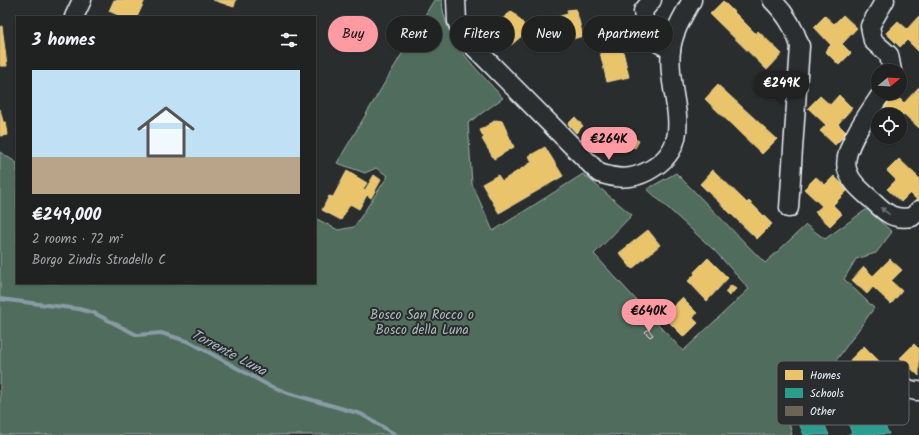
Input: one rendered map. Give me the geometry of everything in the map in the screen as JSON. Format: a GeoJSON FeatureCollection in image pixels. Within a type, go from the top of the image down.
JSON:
{"type":"FeatureCollection","features":[{"type":"Feature","properties":{"kind":"street"},"geometry":{"type":"LineString","coordinates":[[74,16],[82,0]]}},
{"type":"Feature","properties":{"kind":"street"},"geometry":{"type":"LineString","coordinates":[[456,0],[457,21],[462,35],[599,173],[613,178],[627,179],[643,174],[658,166],[670,154],[677,139],[678,127],[670,68],[671,52]]}},
{"type":"Feature","properties":{"kind":"street"},"geometry":{"type":"LineString","coordinates":[[673,43],[680,20],[692,0]]}},
{"type":"Feature","properties":{"kind":"street"},"geometry":{"type":"LineString","coordinates":[[772,0],[788,18],[800,46],[789,208]]}},
{"type":"Feature","properties":{"kind":"street"},"geometry":{"type":"LineString","coordinates":[[885,0],[870,26],[873,41],[889,55],[891,64]]}},
{"type":"Feature","properties":{"kind":"street"},"geometry":{"type":"LineString","coordinates":[[646,16],[647,4]]}},
{"type":"Feature","properties":{"kind":"street"},"geometry":{"type":"LineString","coordinates":[[878,100],[848,146],[846,169],[856,186],[893,217],[912,217],[919,210]]}},
{"type":"Feature","properties":{"kind":"street"},"geometry":{"type":"LineString","coordinates":[[909,390],[919,392]]}},
{"type":"Feature","properties":{"kind":"green space","name":"Bosco San Rocco o Bosco della Luna"},"geometry":{"type":"Polygon","coordinates":[[[434,0],[442,0],[444,15],[450,32],[450,52],[463,52],[503,98],[468,123],[472,184],[493,231],[583,174],[632,215],[594,254],[683,351],[749,289],[715,251],[647,189],[676,173],[765,263],[806,225],[825,239],[867,209],[892,232],[876,253],[856,259],[844,279],[874,308],[836,361],[777,361],[777,425],[790,425],[792,435],[0,435],[0,152],[16,162],[16,284],[316,284],[316,219],[338,230],[354,227],[388,176],[376,168],[365,173],[337,163],[403,52],[442,52],[442,16],[424,16],[434,0]]]}},
{"type":"Feature","properties":{"kind":"building: Homes"},"geometry":{"type":"Polygon","coordinates":[[[114,0],[145,0],[137,16],[118,16],[109,11],[114,0]]]}},
{"type":"Feature","properties":{"kind":"building: Homes"},"geometry":{"type":"Polygon","coordinates":[[[213,0],[236,0],[234,7],[213,0]]]}},
{"type":"Feature","properties":{"kind":"building: Homes"},"geometry":{"type":"Polygon","coordinates":[[[723,1],[756,34],[758,31],[782,54],[767,70],[710,14],[723,1]]]}},
{"type":"Feature","properties":{"kind":"building: Homes"},"geometry":{"type":"Polygon","coordinates":[[[576,9],[583,36],[575,38],[575,16],[560,16],[568,14],[567,10],[576,9]]]}},
{"type":"Feature","properties":{"kind":"building: Homes"},"geometry":{"type":"Polygon","coordinates":[[[512,11],[522,22],[522,36],[514,42],[514,16],[506,16],[512,11]]]}},
{"type":"Feature","properties":{"kind":"building: Homes"},"geometry":{"type":"Polygon","coordinates":[[[843,15],[857,28],[842,44],[851,53],[839,65],[825,51],[831,45],[814,27],[825,16],[834,24],[843,15]]]}},
{"type":"Feature","properties":{"kind":"building: Homes"},"geometry":{"type":"Polygon","coordinates":[[[919,16],[919,52],[907,40],[900,47],[886,33],[898,21],[907,29],[919,16]]]}},
{"type":"Feature","properties":{"kind":"building: Homes"},"geometry":{"type":"Polygon","coordinates":[[[2,26],[7,66],[0,66],[0,27],[2,26]]]}},
{"type":"Feature","properties":{"kind":"building: Homes"},"geometry":{"type":"Polygon","coordinates":[[[600,52],[623,52],[629,77],[607,82],[600,52]]]}},
{"type":"Feature","properties":{"kind":"building: Homes"},"geometry":{"type":"Polygon","coordinates":[[[718,85],[777,139],[762,154],[705,99],[718,85]]]}},
{"type":"Feature","properties":{"kind":"building: Homes"},"geometry":{"type":"Polygon","coordinates":[[[919,87],[919,128],[907,117],[907,108],[883,107],[889,100],[901,100],[904,103],[919,87]]]}},
{"type":"Feature","properties":{"kind":"building: Homes"},"geometry":{"type":"Polygon","coordinates":[[[839,95],[852,108],[838,124],[847,133],[835,145],[820,131],[826,125],[808,108],[820,96],[830,105],[839,95]]]}},
{"type":"Feature","properties":{"kind":"building: Homes"},"geometry":{"type":"Polygon","coordinates":[[[0,109],[3,122],[6,122],[8,135],[0,136],[0,109]]]}},
{"type":"Feature","properties":{"kind":"building: Homes"},"geometry":{"type":"Polygon","coordinates":[[[575,117],[583,126],[576,133],[568,124],[575,117]]]}},
{"type":"Feature","properties":{"kind":"building: Homes"},"geometry":{"type":"Polygon","coordinates":[[[496,120],[502,121],[514,147],[494,159],[482,139],[484,138],[480,130],[496,120]]]}},
{"type":"Feature","properties":{"kind":"building: Homes"},"geometry":{"type":"Polygon","coordinates":[[[632,137],[639,141],[635,148],[628,145],[632,137]]]}},
{"type":"Feature","properties":{"kind":"building: Homes"},"geometry":{"type":"Polygon","coordinates":[[[545,147],[563,176],[499,213],[482,184],[498,175],[502,181],[532,162],[529,156],[545,147]]]}},
{"type":"Feature","properties":{"kind":"building: Homes"},"geometry":{"type":"Polygon","coordinates":[[[899,159],[919,178],[919,202],[910,193],[901,202],[887,189],[896,180],[887,171],[899,159]]]}},
{"type":"Feature","properties":{"kind":"building: Homes"},"geometry":{"type":"Polygon","coordinates":[[[713,170],[747,203],[749,201],[772,224],[757,239],[700,184],[713,170]]]}},
{"type":"Feature","properties":{"kind":"building: Homes"},"geometry":{"type":"Polygon","coordinates":[[[347,171],[367,183],[363,189],[365,190],[374,175],[381,180],[371,198],[367,195],[359,209],[350,204],[341,220],[322,210],[329,196],[333,197],[347,171]]]}},
{"type":"Feature","properties":{"kind":"building: Homes"},"geometry":{"type":"Polygon","coordinates":[[[834,176],[848,190],[833,205],[842,214],[830,226],[815,212],[822,206],[804,189],[816,177],[825,185],[834,176]]]}},
{"type":"Feature","properties":{"kind":"building: Homes"},"geometry":{"type":"Polygon","coordinates":[[[648,230],[660,245],[632,269],[619,253],[648,230]]]}},
{"type":"Feature","properties":{"kind":"building: Homes"},"geometry":{"type":"Polygon","coordinates":[[[708,258],[728,278],[707,301],[688,281],[695,274],[694,272],[708,258]]]}},
{"type":"Feature","properties":{"kind":"building: Homes"},"geometry":{"type":"Polygon","coordinates":[[[890,259],[902,270],[891,281],[902,291],[891,304],[873,287],[867,294],[852,280],[864,267],[873,276],[890,259]]]}},
{"type":"Feature","properties":{"kind":"building: Homes"},"geometry":{"type":"Polygon","coordinates":[[[731,285],[736,289],[729,296],[725,292],[731,285]]]}},
{"type":"Feature","properties":{"kind":"building: Homes"},"geometry":{"type":"Polygon","coordinates":[[[682,298],[697,313],[693,318],[698,323],[684,337],[663,316],[682,298]]]}},
{"type":"Feature","properties":{"kind":"building: Homes"},"geometry":{"type":"Polygon","coordinates":[[[914,344],[919,349],[919,376],[909,367],[909,361],[903,361],[900,358],[914,344]]]}},
{"type":"Feature","properties":{"kind":"building: Homes"},"geometry":{"type":"Polygon","coordinates":[[[864,346],[879,361],[851,361],[850,360],[864,346]]]}},
{"type":"Feature","properties":{"kind":"building: Schools"},"geometry":{"type":"Polygon","coordinates":[[[800,425],[825,425],[829,435],[804,435],[800,425]]]}},
{"type":"Feature","properties":{"kind":"building: Schools"},"geometry":{"type":"Polygon","coordinates":[[[849,425],[884,425],[889,434],[847,435],[852,433],[849,425]]]}},
{"type":"Feature","properties":{"kind":"building: Other"},"geometry":{"type":"Polygon","coordinates":[[[648,329],[653,335],[650,337],[645,332],[648,329]]]}},
{"type":"Feature","properties":{"kind":"waterway","name":"Torrente Luna"},"geometry":{"type":"LineString","coordinates":[[0,299],[79,309],[94,313],[137,335],[161,333],[190,342],[266,384],[288,393],[361,414],[396,435]]}}]}
